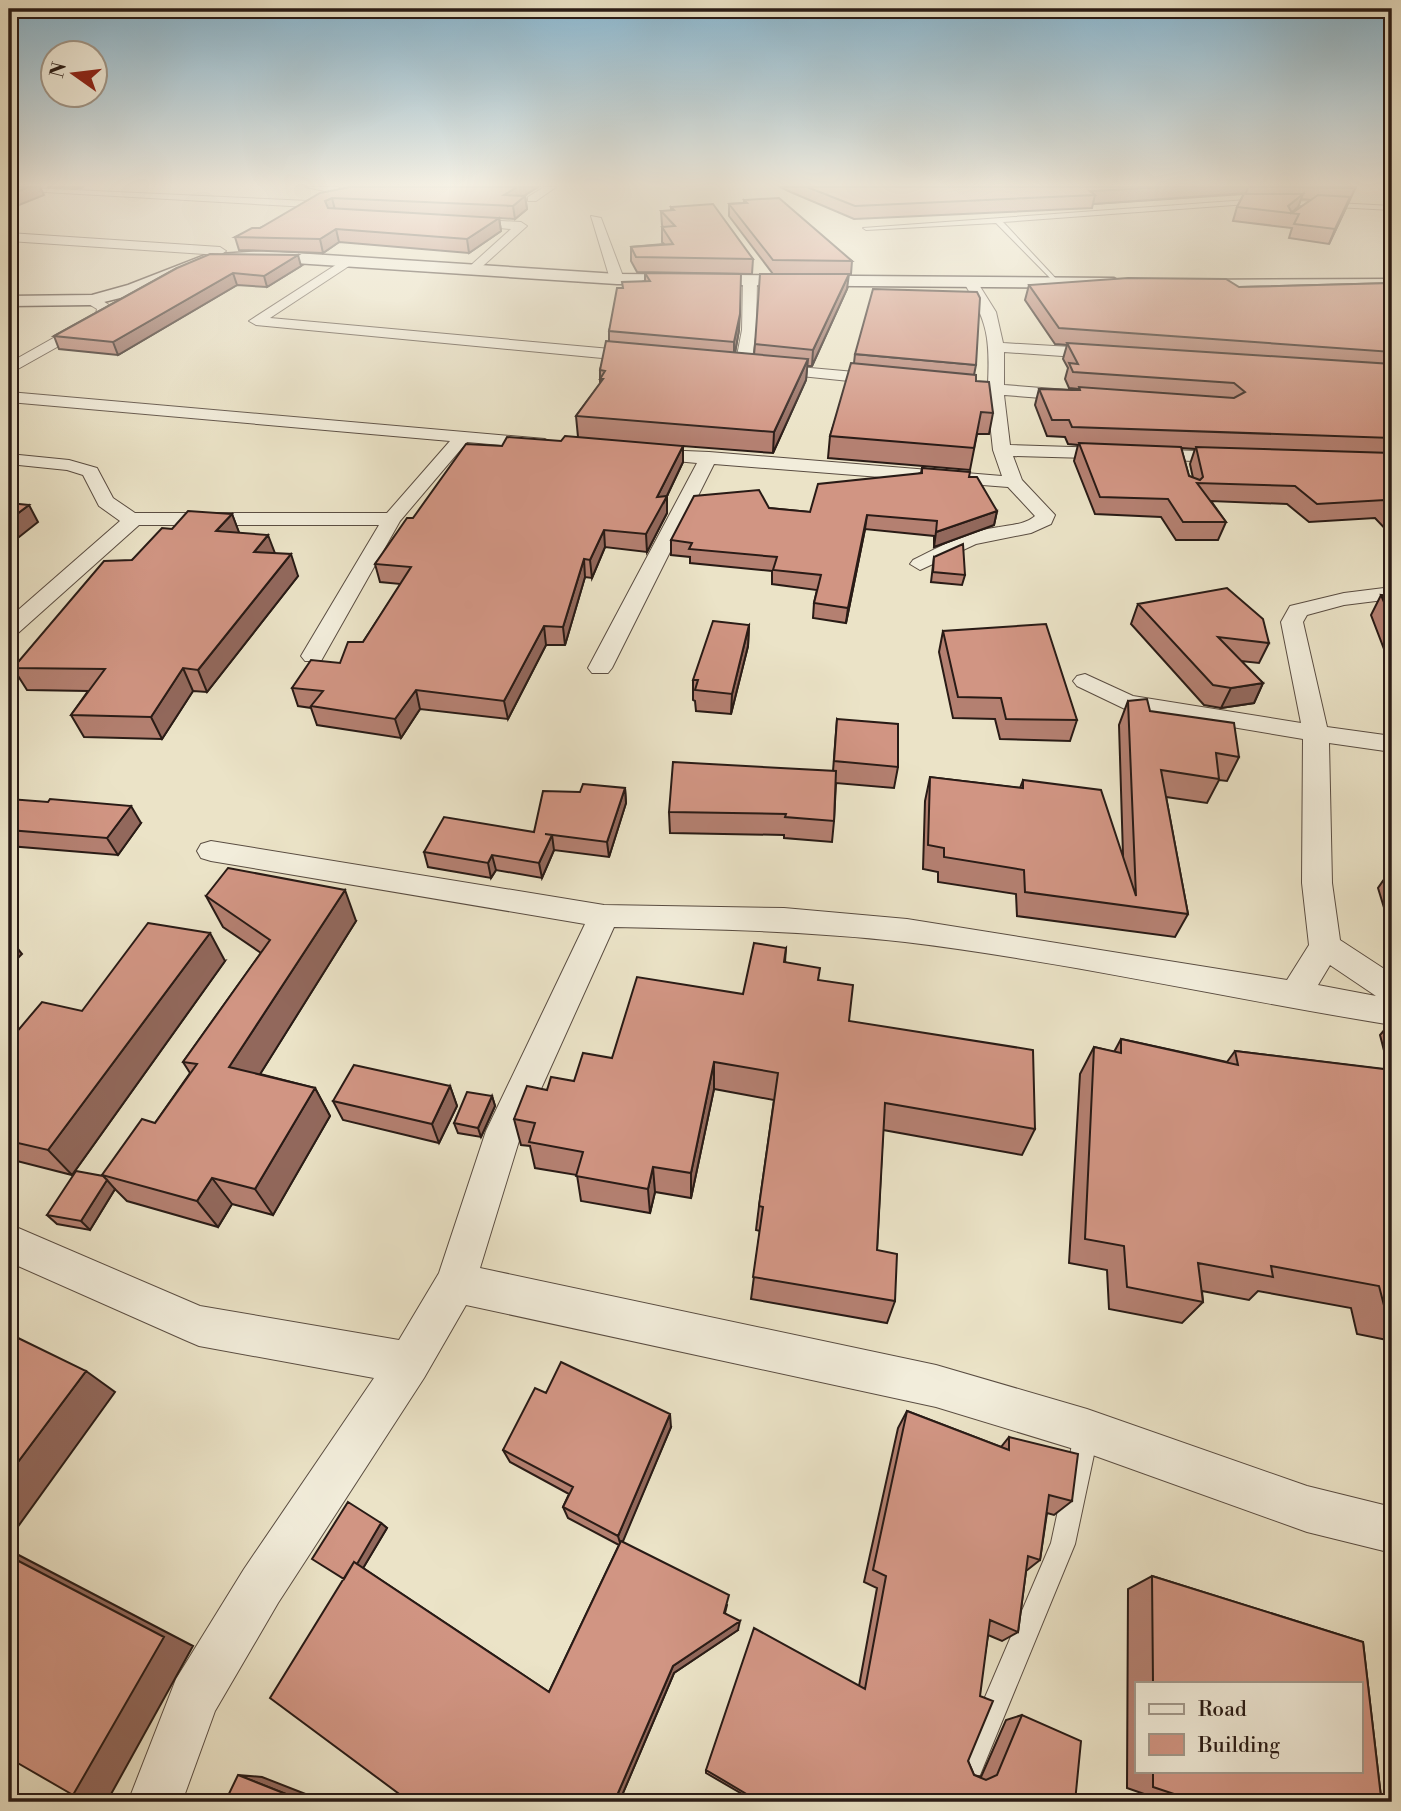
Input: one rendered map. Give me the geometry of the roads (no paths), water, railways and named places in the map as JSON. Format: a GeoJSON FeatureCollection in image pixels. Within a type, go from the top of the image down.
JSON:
{"type":"FeatureCollection","features":[{"type":"Feature","properties":{"kind":"street"},"geometry":{"type":"LineString","coordinates":[[9,301],[92,300],[134,289],[174,272]]}},
{"type":"Feature","properties":{"kind":"street"},"geometry":{"type":"LineString","coordinates":[[332,272],[256,321],[654,358]]}},
{"type":"Feature","properties":{"kind":"street"},"geometry":{"type":"LineString","coordinates":[[498,272],[617,279],[759,277],[1126,284]]}},
{"type":"Feature","properties":{"kind":"street"},"geometry":{"type":"LineString","coordinates":[[614,272],[617,279]]}},
{"type":"Feature","properties":{"kind":"street"},"geometry":{"type":"LineString","coordinates":[[759,277],[749,330],[737,366],[903,382]]}},
{"type":"Feature","properties":{"kind":"street"},"geometry":{"type":"LineString","coordinates":[[919,564],[964,542],[1036,526],[1044,520],[1045,515],[1013,482],[1002,450],[995,408],[997,347],[989,312],[971,283]]}},
{"type":"Feature","properties":{"kind":"street"},"geometry":{"type":"LineString","coordinates":[[1164,284],[1392,284]]}},
{"type":"Feature","properties":{"kind":"street"},"geometry":{"type":"LineString","coordinates":[[9,369],[102,316],[104,308],[92,300]]}},
{"type":"Feature","properties":{"kind":"street"},"geometry":{"type":"LineString","coordinates":[[997,347],[1122,355]]}},
{"type":"Feature","properties":{"kind":"street"},"geometry":{"type":"LineString","coordinates":[[929,384],[1091,397]]}},
{"type":"Feature","properties":{"kind":"street"},"geometry":{"type":"LineString","coordinates":[[9,397],[568,447]]}},
{"type":"Feature","properties":{"kind":"street"},"geometry":{"type":"LineString","coordinates":[[313,656],[392,519],[463,436]]}},
{"type":"Feature","properties":{"kind":"street"},"geometry":{"type":"LineString","coordinates":[[1002,450],[1181,462],[1246,458]]}},
{"type":"Feature","properties":{"kind":"street"},"geometry":{"type":"LineString","coordinates":[[619,451],[1013,482]]}},
{"type":"Feature","properties":{"kind":"street"},"geometry":{"type":"LineString","coordinates":[[600,667],[709,457]]}},
{"type":"Feature","properties":{"kind":"street"},"geometry":{"type":"LineString","coordinates":[[9,460],[69,465],[91,472],[108,508],[120,516],[134,519],[392,519]]}},
{"type":"Feature","properties":{"kind":"street"},"geometry":{"type":"LineString","coordinates":[[9,629],[134,519]]}},
{"type":"Feature","properties":{"kind":"street"},"geometry":{"type":"LineString","coordinates":[[1295,995],[1325,946],[1317,883],[1316,733],[1292,622],[1298,611],[1356,595],[1392,593]]}},
{"type":"Feature","properties":{"kind":"street"},"geometry":{"type":"LineString","coordinates":[[1086,681],[1125,702],[1392,744]]}},
{"type":"Feature","properties":{"kind":"street"},"geometry":{"type":"LineString","coordinates":[[211,850],[604,916],[784,919],[907,931],[1208,978],[1392,1012]]}},
{"type":"Feature","properties":{"kind":"street"},"geometry":{"type":"LineString","coordinates":[[155,1802],[194,1697],[261,1586],[409,1363],[456,1283],[504,1131],[604,916]]}},
{"type":"Feature","properties":{"kind":"street"},"geometry":{"type":"LineString","coordinates":[[1325,946],[1392,990]]}},
{"type":"Feature","properties":{"kind":"street"},"geometry":{"type":"LineString","coordinates":[[9,1243],[199,1326],[409,1363]]}},
{"type":"Feature","properties":{"kind":"street"},"geometry":{"type":"LineString","coordinates":[[456,1283],[936,1386],[1087,1432],[1307,1509],[1392,1530]]}},
{"type":"Feature","properties":{"kind":"lane"},"geometry":{"type":"LineString","coordinates":[[1046,272],[1057,283]]}},
{"type":"Feature","properties":{"kind":"lane"},"geometry":{"type":"LineString","coordinates":[[970,1765],[1063,1544],[1087,1432]]}}]}
